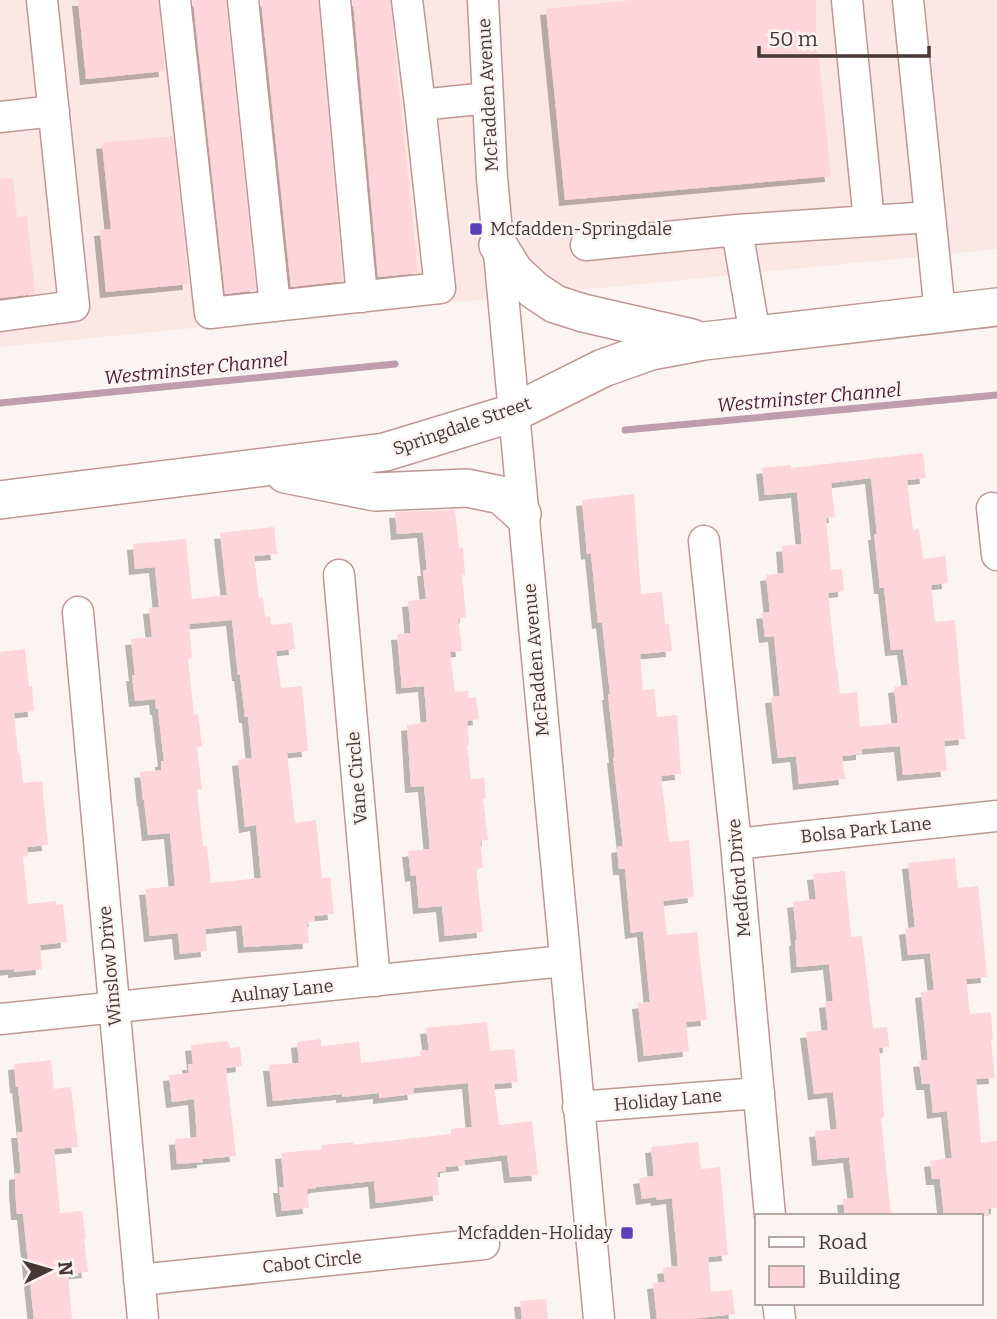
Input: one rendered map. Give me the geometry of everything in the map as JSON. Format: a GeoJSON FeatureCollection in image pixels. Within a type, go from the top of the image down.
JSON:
{"type":"FeatureCollection","features":[{"type":"Feature","properties":{"kind":"main road"},"geometry":{"type":"LineString","coordinates":[[498,245],[514,271],[534,290],[555,304],[704,341]]}},
{"type":"Feature","properties":{"kind":"main road","name":"Springdale Street"},"geometry":{"type":"LineString","coordinates":[[0,500],[385,452],[513,413],[603,368],[652,351],[704,341],[997,307]]}},
{"type":"Feature","properties":{"kind":"main road"},"geometry":{"type":"LineString","coordinates":[[260,468],[375,492],[467,488],[501,495],[522,513]]}},
{"type":"Feature","properties":{"kind":"street"},"geometry":{"type":"LineString","coordinates":[[0,316],[74,306],[42,0]]}},
{"type":"Feature","properties":{"kind":"street"},"geometry":{"type":"LineString","coordinates":[[175,0],[211,313],[440,288],[407,0]]}},
{"type":"Feature","properties":{"kind":"street"},"geometry":{"type":"LineString","coordinates":[[243,0],[275,306]]}},
{"type":"Feature","properties":{"kind":"street"},"geometry":{"type":"LineString","coordinates":[[335,0],[362,297]]}},
{"type":"Feature","properties":{"kind":"street","name":"McFadden Avenue"},"geometry":{"type":"LineString","coordinates":[[483,0],[492,178],[598,1319]]}},
{"type":"Feature","properties":{"kind":"street"},"geometry":{"type":"LineString","coordinates":[[847,0],[869,221]]}},
{"type":"Feature","properties":{"kind":"street"},"geometry":{"type":"LineString","coordinates":[[908,0],[940,313]]}},
{"type":"Feature","properties":{"kind":"street"},"geometry":{"type":"LineString","coordinates":[[419,105],[488,98]]}},
{"type":"Feature","properties":{"kind":"street"},"geometry":{"type":"LineString","coordinates":[[0,117],[54,111]]}},
{"type":"Feature","properties":{"kind":"street"},"geometry":{"type":"LineString","coordinates":[[586,245],[737,230],[930,217]]}},
{"type":"Feature","properties":{"kind":"street"},"geometry":{"type":"LineString","coordinates":[[737,230],[755,335]]}},
{"type":"Feature","properties":{"kind":"street"},"geometry":{"type":"LineString","coordinates":[[992,508],[997,555]]}},
{"type":"Feature","properties":{"kind":"street","name":"Medford Drive"},"geometry":{"type":"LineString","coordinates":[[704,541],[736,844],[770,1214]]}},
{"type":"Feature","properties":{"kind":"street","name":"Vane Circle"},"geometry":{"type":"LineString","coordinates":[[338,575],[375,981]]}},
{"type":"Feature","properties":{"kind":"street","name":"Winslow Drive"},"geometry":{"type":"LineString","coordinates":[[78,612],[143,1319]]}},
{"type":"Feature","properties":{"kind":"street","name":"Bolsa Park Lane"},"geometry":{"type":"LineString","coordinates":[[736,844],[997,816]]}},
{"type":"Feature","properties":{"kind":"street","name":"Aulnay Lane"},"geometry":{"type":"LineString","coordinates":[[0,1019],[564,961]]}},
{"type":"Feature","properties":{"kind":"street","name":"Holiday Lane"},"geometry":{"type":"LineString","coordinates":[[578,1107],[758,1093]]}},
{"type":"Feature","properties":{"kind":"street","name":"Cabot Circle"},"geometry":{"type":"LineString","coordinates":[[139,1280],[484,1244]]}},
{"type":"Feature","properties":{"kind":"shaded area"},"geometry":{"type":"Polygon","coordinates":[[[0,0],[997,0],[997,249],[0,347],[0,0]]]}},
{"type":"Feature","properties":{"kind":"building"},"geometry":{"type":"Polygon","coordinates":[[[78,0],[158,0],[165,71],[86,79],[78,0]]]}},
{"type":"Feature","properties":{"kind":"building"},"geometry":{"type":"Polygon","coordinates":[[[193,0],[226,0],[256,290],[225,294],[193,0]]]}},
{"type":"Feature","properties":{"kind":"building"},"geometry":{"type":"Polygon","coordinates":[[[261,0],[318,0],[343,281],[291,287],[261,0]]]}},
{"type":"Feature","properties":{"kind":"building"},"geometry":{"type":"Polygon","coordinates":[[[353,0],[390,0],[418,273],[378,277],[353,0]]]}},
{"type":"Feature","properties":{"kind":"building"},"geometry":{"type":"Polygon","coordinates":[[[632,0],[816,0],[816,30],[831,176],[565,200],[546,9],[632,0]]]}},
{"type":"Feature","properties":{"kind":"building"},"geometry":{"type":"Polygon","coordinates":[[[173,136],[189,284],[106,292],[100,230],[111,229],[102,143],[173,136]]]}},
{"type":"Feature","properties":{"kind":"building"},"geometry":{"type":"Polygon","coordinates":[[[13,178],[17,217],[27,216],[35,294],[0,298],[0,179],[13,178]]]}},
{"type":"Feature","properties":{"kind":"building"},"geometry":{"type":"Polygon","coordinates":[[[923,453],[926,478],[907,480],[913,530],[919,529],[923,559],[945,556],[948,583],[931,585],[935,622],[955,620],[965,739],[944,741],[947,771],[903,775],[900,746],[862,749],[862,754],[842,756],[845,779],[799,784],[796,756],[778,758],[771,697],[780,696],[774,636],[765,637],[762,613],[770,612],[766,575],[784,573],[782,546],[802,544],[797,492],[765,495],[762,468],[791,465],[791,468],[923,453]],[[871,478],[831,483],[835,517],[826,518],[831,570],[842,569],[844,591],[828,593],[836,668],[840,694],[857,692],[860,727],[898,723],[894,687],[908,685],[903,649],[891,650],[884,588],[880,588],[874,534],[877,534],[871,478]]]}},
{"type":"Feature","properties":{"kind":"building"},"geometry":{"type":"Polygon","coordinates":[[[634,494],[641,594],[662,592],[665,624],[669,624],[672,651],[640,654],[643,690],[654,689],[657,717],[677,715],[681,774],[661,776],[669,842],[689,840],[694,897],[663,901],[667,935],[697,932],[707,1020],[686,1022],[689,1051],[644,1056],[638,1003],[650,1002],[643,931],[631,933],[625,869],[619,869],[617,847],[623,846],[613,757],[610,694],[602,622],[598,623],[591,553],[587,554],[582,500],[634,494]]]}},
{"type":"Feature","properties":{"kind":"building"},"geometry":{"type":"Polygon","coordinates":[[[455,510],[459,548],[463,548],[465,575],[462,575],[466,617],[458,618],[462,651],[450,652],[455,692],[468,691],[469,698],[476,697],[479,719],[467,721],[467,745],[471,779],[484,778],[486,799],[483,799],[488,840],[480,841],[483,868],[476,869],[483,932],[445,936],[442,906],[419,908],[416,875],[411,876],[408,851],[430,849],[424,786],[411,787],[407,725],[427,722],[424,686],[402,688],[397,634],[411,633],[408,601],[426,599],[423,570],[427,570],[423,532],[397,534],[395,512],[455,510]]]}},
{"type":"Feature","properties":{"kind":"building"},"geometry":{"type":"Polygon","coordinates":[[[274,527],[277,554],[254,556],[259,598],[263,597],[265,617],[270,616],[271,625],[292,623],[295,649],[276,651],[281,688],[302,686],[308,751],[287,753],[295,823],[316,820],[322,878],[330,877],[334,914],[314,916],[315,921],[307,922],[309,943],[244,947],[242,925],[205,929],[207,951],[180,954],[178,933],[150,936],[145,889],[175,886],[170,833],[148,835],[143,800],[140,772],[161,770],[161,761],[164,761],[155,699],[135,701],[131,639],[152,637],[149,608],[159,607],[155,567],[135,569],[133,544],[186,539],[192,599],[227,595],[220,533],[274,527]],[[232,620],[189,624],[192,658],[188,659],[194,715],[198,714],[202,746],[197,747],[202,790],[197,790],[203,846],[207,846],[211,883],[261,878],[256,825],[245,827],[238,760],[252,758],[248,717],[245,717],[232,620]]]}},
{"type":"Feature","properties":{"kind":"building"},"geometry":{"type":"Polygon","coordinates":[[[25,649],[34,711],[14,713],[18,754],[20,753],[23,783],[42,781],[48,845],[27,847],[28,856],[23,857],[28,904],[56,901],[56,905],[63,904],[67,942],[40,945],[42,969],[14,972],[14,969],[0,970],[0,652],[25,649]]]}},
{"type":"Feature","properties":{"kind":"building"},"geometry":{"type":"Polygon","coordinates":[[[955,858],[958,888],[978,886],[987,977],[966,979],[970,1014],[991,1012],[995,1078],[976,1079],[981,1143],[997,1141],[997,1208],[988,1209],[989,1216],[944,1214],[940,1179],[932,1179],[930,1161],[952,1158],[947,1111],[933,1113],[930,1084],[922,1084],[919,1061],[928,1060],[921,992],[934,990],[930,953],[908,955],[905,929],[915,927],[908,863],[955,858]]]}},
{"type":"Feature","properties":{"kind":"building"},"geometry":{"type":"Polygon","coordinates":[[[845,871],[851,937],[862,936],[873,1028],[887,1027],[889,1047],[879,1048],[884,1117],[881,1118],[891,1214],[845,1214],[843,1199],[854,1198],[849,1157],[818,1160],[815,1131],[837,1129],[833,1092],[814,1094],[806,1032],[828,1030],[825,1002],[833,1001],[829,964],[797,967],[793,902],[816,899],[813,874],[845,871]]]}},
{"type":"Feature","properties":{"kind":"building"},"geometry":{"type":"Polygon","coordinates":[[[487,1022],[490,1051],[514,1049],[518,1082],[494,1084],[499,1125],[532,1121],[538,1175],[510,1177],[507,1155],[464,1160],[465,1165],[446,1167],[446,1171],[437,1172],[439,1195],[376,1203],[374,1181],[307,1189],[309,1208],[282,1211],[279,1187],[284,1187],[281,1153],[322,1149],[322,1145],[353,1142],[353,1145],[451,1134],[451,1129],[472,1127],[468,1083],[413,1088],[414,1094],[379,1098],[379,1093],[342,1097],[342,1094],[273,1101],[269,1065],[299,1063],[297,1042],[321,1039],[321,1046],[359,1042],[361,1063],[420,1056],[420,1051],[429,1050],[426,1028],[487,1022]]]}},
{"type":"Feature","properties":{"kind":"building"},"geometry":{"type":"Polygon","coordinates":[[[228,1041],[230,1048],[240,1047],[242,1066],[226,1068],[236,1156],[177,1164],[175,1139],[197,1137],[194,1099],[172,1102],[169,1075],[189,1073],[188,1064],[193,1064],[191,1045],[228,1041]]]}},
{"type":"Feature","properties":{"kind":"building"},"geometry":{"type":"Polygon","coordinates":[[[51,1060],[54,1089],[71,1087],[78,1147],[54,1149],[60,1213],[82,1211],[86,1239],[88,1272],[68,1274],[72,1319],[34,1319],[23,1214],[17,1214],[15,1174],[21,1173],[17,1132],[23,1132],[14,1064],[51,1060]]]}},
{"type":"Feature","properties":{"kind":"building"},"geometry":{"type":"Polygon","coordinates":[[[698,1142],[701,1169],[720,1167],[728,1255],[708,1257],[711,1292],[732,1290],[735,1314],[690,1319],[657,1319],[653,1283],[665,1282],[663,1268],[678,1266],[672,1198],[642,1199],[639,1178],[654,1176],[651,1147],[698,1142]]]}},
{"type":"Feature","properties":{"kind":"building"},"geometry":{"type":"Polygon","coordinates":[[[546,1299],[548,1319],[522,1319],[520,1301],[546,1299]]]}},
{"type":"Feature","properties":{"kind":"waterway","name":"Westminster Channel"},"geometry":{"type":"LineString","coordinates":[[0,403],[395,364]]}},
{"type":"Feature","properties":{"kind":"waterway","name":"Westminster Channel"},"geometry":{"type":"LineString","coordinates":[[625,430],[997,395]]}},
{"type":"Feature","properties":{"kind":"place","name":"Mcfadden-Springdale"},"geometry":{"type":"Point","coordinates":[476,229]}},
{"type":"Feature","properties":{"kind":"place","name":"Mcfadden-Holiday"},"geometry":{"type":"Point","coordinates":[627,1233]}}]}
